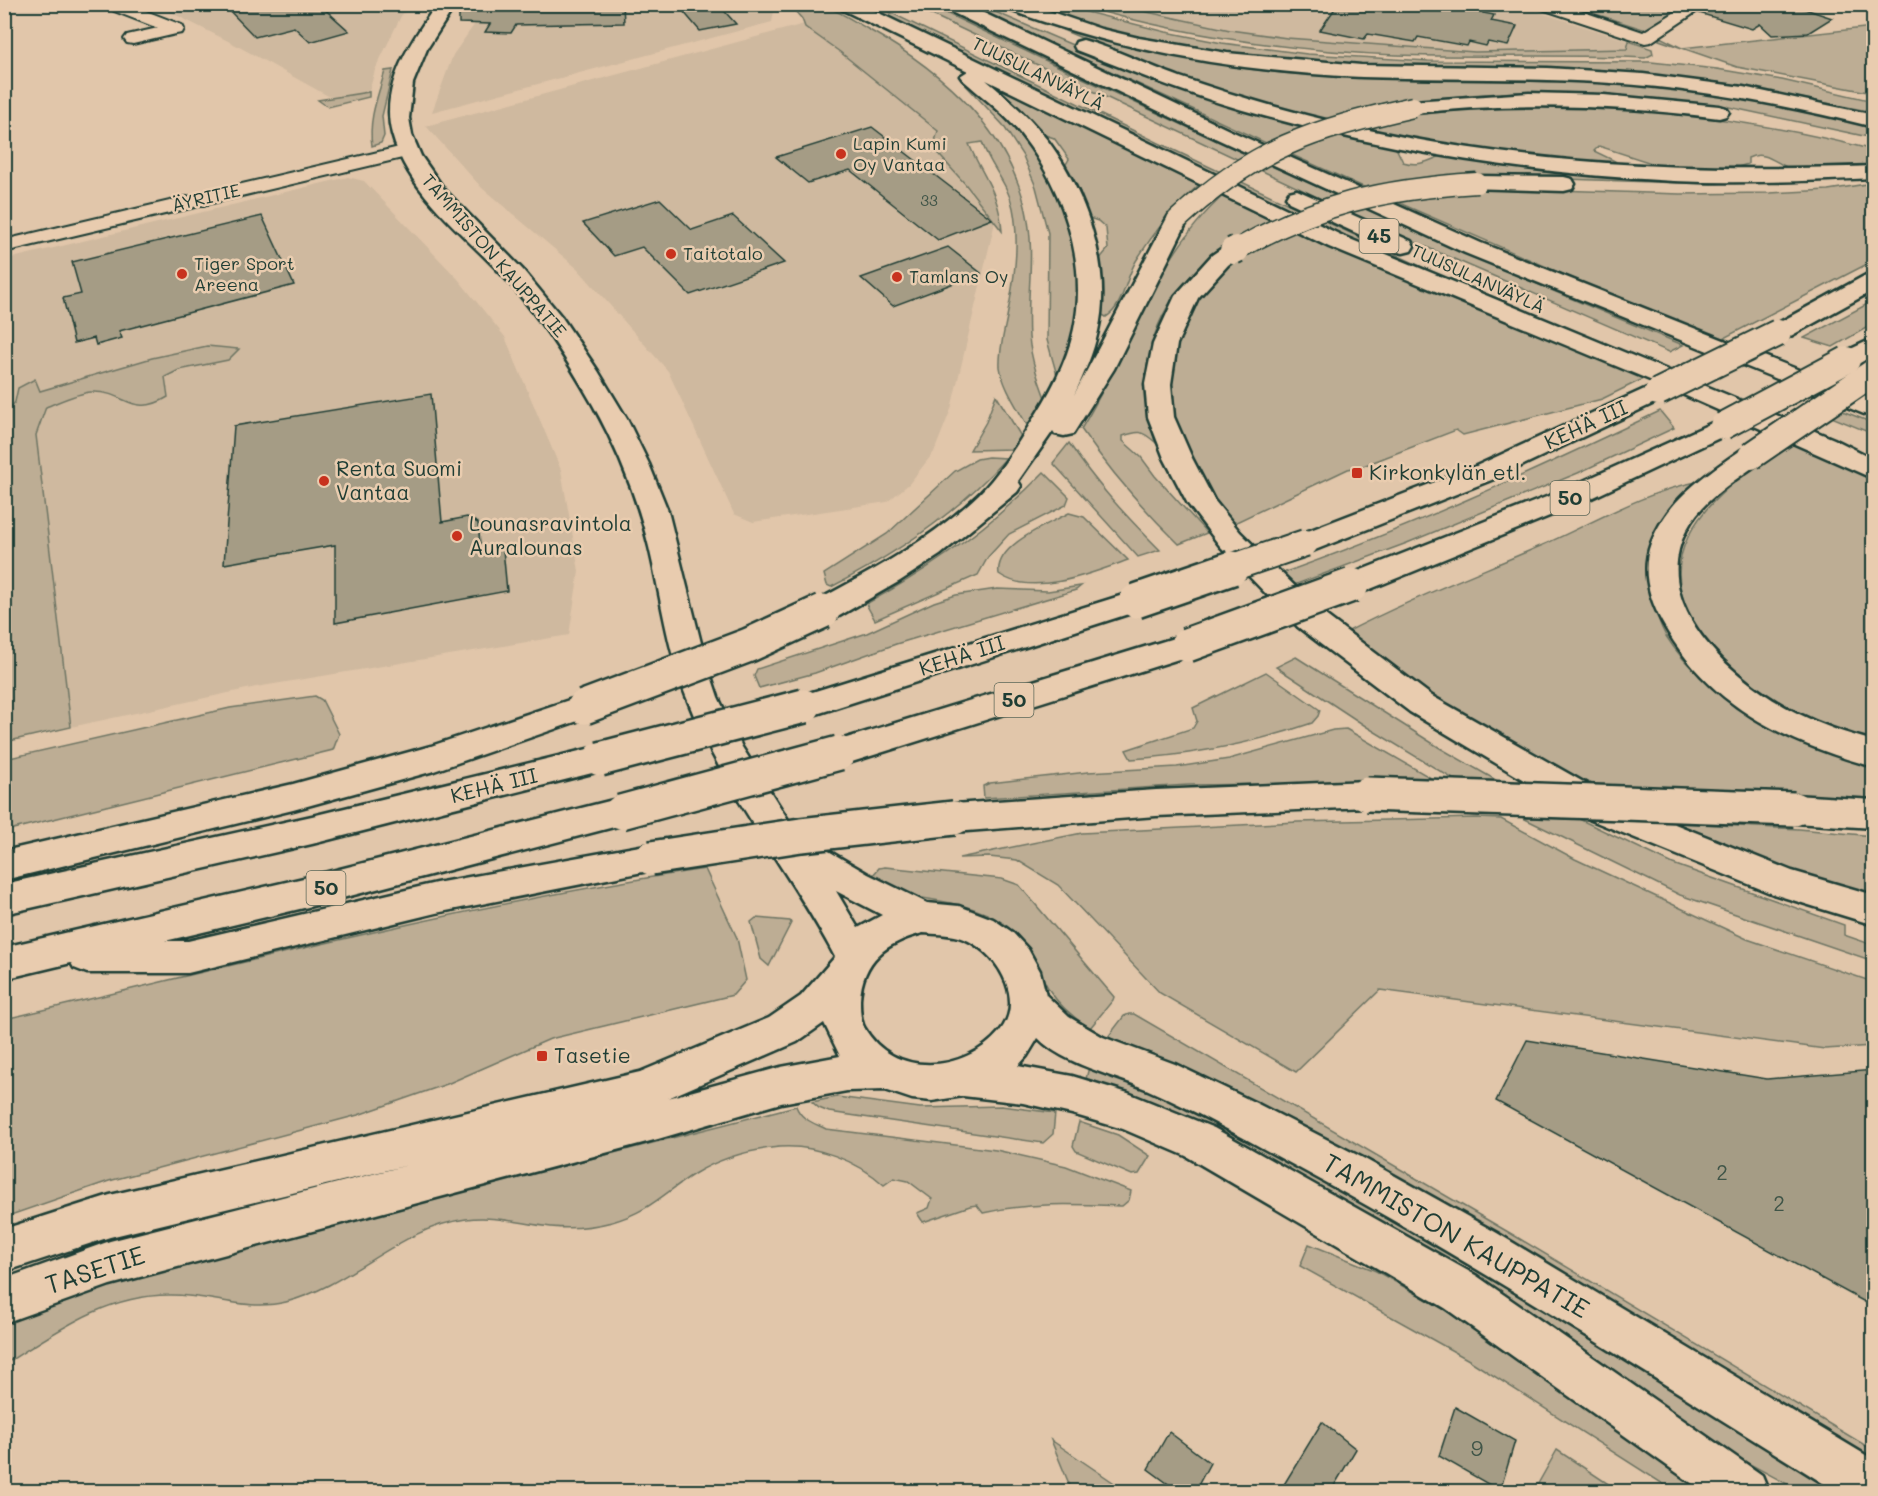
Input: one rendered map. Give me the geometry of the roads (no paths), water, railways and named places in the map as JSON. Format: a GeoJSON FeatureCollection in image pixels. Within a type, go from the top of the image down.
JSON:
{"type":"FeatureCollection","features":[{"type":"Feature","properties":{"kind":"main road","name":"TAMMISTON KAUPPATIE"},"geometry":{"type":"LineString","coordinates":[[447,4],[411,63],[401,91],[401,132],[408,151],[427,182],[447,206],[514,274],[546,312],[607,406],[631,454],[658,525],[684,639],[701,695],[727,752],[778,837],[826,905],[850,966]]}},
{"type":"Feature","properties":{"kind":"main road"},"geometry":{"type":"LineString","coordinates":[[845,4],[902,20],[1337,242],[1721,400],[1824,445],[1874,470]]}},
{"type":"Feature","properties":{"kind":"main road","name":"TUUSULANVÄYLÄ"},"geometry":{"type":"LineString","coordinates":[[949,4],[1222,134],[1473,248],[1874,410]]}},
{"type":"Feature","properties":{"kind":"main road"},"geometry":{"type":"LineString","coordinates":[[992,4],[1095,51],[1224,98],[1324,125],[1432,147],[1614,171],[1761,177],[1874,172]]}},
{"type":"Feature","properties":{"kind":"main road"},"geometry":{"type":"LineString","coordinates":[[1010,4],[1085,30],[1136,42],[1253,62],[1362,71],[1555,74],[1662,81],[1786,100],[1874,121]]}},
{"type":"Feature","properties":{"kind":"main road"},"geometry":{"type":"LineString","coordinates":[[902,20],[1022,123],[1063,185],[1078,221],[1090,289],[1089,318],[1079,356],[1059,400],[1028,450],[990,500]]}},
{"type":"Feature","properties":{"kind":"main road","name":"TUUSULANVÄYLÄ"},"geometry":{"type":"LineString","coordinates":[[902,20],[1258,179]]}},
{"type":"Feature","properties":{"kind":"main road"},"geometry":{"type":"LineString","coordinates":[[4,866],[293,797],[434,758],[584,707],[749,645],[823,611],[890,574],[930,548],[1043,455],[1074,416],[1122,331],[1154,261],[1177,220],[1204,192],[1238,168],[1274,147],[1358,119],[1413,108],[1499,99],[1575,98],[1649,102],[1740,115]]}},
{"type":"Feature","properties":{"kind":"main road"},"geometry":{"type":"LineString","coordinates":[[1874,172],[1831,184],[1778,188],[1477,183],[1413,188],[1339,203],[1271,228],[1233,250],[1205,274],[1187,296],[1165,345],[1158,384],[1161,417],[1178,458],[1202,504],[1230,539],[1310,619],[1421,704],[1593,804],[1677,842],[1786,884],[1874,910]]}},
{"type":"Feature","properties":{"kind":"main road","name":"TUUSULANVÄYLÄ"},"geometry":{"type":"LineString","coordinates":[[1279,189],[1438,263],[1618,340],[1852,435]]}},
{"type":"Feature","properties":{"kind":"main road","name":"KEHÄ III"},"geometry":{"type":"LineString","coordinates":[[4,899],[312,830],[804,706],[1136,601],[1305,543],[1484,472],[1658,392],[1778,333],[1874,280]]}},
{"type":"Feature","properties":{"kind":"main road","name":"50"},"geometry":{"type":"LineString","coordinates":[[16,961],[308,892],[621,812],[839,753],[1187,645],[1353,585],[1569,498],[1723,426],[1874,345]]}},
{"type":"Feature","properties":{"kind":"main road"},"geometry":{"type":"LineString","coordinates":[[1874,372],[1701,492],[1678,519],[1665,544],[1661,572],[1666,599],[1678,627],[1702,659],[1729,684],[1766,710],[1808,733],[1874,754]]}},
{"type":"Feature","properties":{"kind":"main road"},"geometry":{"type":"LineString","coordinates":[[16,961],[188,957],[436,898],[651,858],[801,835],[954,818],[1156,803],[1367,794],[1794,809],[1874,814]]}},
{"type":"Feature","properties":{"kind":"main road","name":"TAMMISTON KAUPPATIE"},"geometry":{"type":"LineString","coordinates":[[778,837],[855,884],[923,918]]}},
{"type":"Feature","properties":{"kind":"main road"},"geometry":{"type":"LineString","coordinates":[[923,918],[946,918],[973,925],[996,938],[1018,964],[1030,1004],[1022,1031],[1013,1045],[995,1064],[966,1079],[936,1084],[907,1080],[885,1072],[858,1051],[846,1031],[840,1007],[850,966],[876,935],[897,925],[923,918]]}},
{"type":"Feature","properties":{"kind":"main road","name":"TASETIE"},"geometry":{"type":"LineString","coordinates":[[4,1251],[110,1216],[643,1090],[783,1030],[815,1008],[850,966]]}},
{"type":"Feature","properties":{"kind":"main road","name":"TAMMISTON KAUPPATIE"},"geometry":{"type":"LineString","coordinates":[[1030,1004],[1056,1029],[1089,1049],[1161,1077],[1242,1116],[1348,1172],[1482,1248],[1874,1486]]}},
{"type":"Feature","properties":{"kind":"main road","name":"TASETIE"},"geometry":{"type":"LineString","coordinates":[[4,1301],[110,1263],[658,1120],[780,1085],[847,1073],[885,1072]]}},
{"type":"Feature","properties":{"kind":"main road","name":"TAMMISTON KAUPPATIE"},"geometry":{"type":"LineString","coordinates":[[966,1079],[1023,1085],[1072,1095],[1128,1112],[1200,1142],[1461,1292],[1745,1491]]}},
{"type":"Feature","properties":{"kind":"street"},"geometry":{"type":"LineString","coordinates":[[119,4],[120,7],[176,29],[133,39]]}},
{"type":"Feature","properties":{"kind":"street"},"geometry":{"type":"LineString","coordinates":[[1542,4],[1645,38],[1700,4]]}},
{"type":"Feature","properties":{"kind":"street","name":"ÄYRITIE"},"geometry":{"type":"LineString","coordinates":[[4,246],[408,151]]}},
{"type":"Feature","properties":{"kind":"street"},"geometry":{"type":"LineString","coordinates":[[54,212],[59,233]]}},
{"type":"Feature","properties":{"kind":"place","name":"Lapin Kumi Oy Vantaa"},"geometry":{"type":"Point","coordinates":[841,154]}},
{"type":"Feature","properties":{"kind":"place","name":"Taitotalo"},"geometry":{"type":"Point","coordinates":[671,254]}},
{"type":"Feature","properties":{"kind":"place","name":"Tiger Sport Areena"},"geometry":{"type":"Point","coordinates":[182,274]}},
{"type":"Feature","properties":{"kind":"place","name":"Tamlans Oy"},"geometry":{"type":"Point","coordinates":[897,277]}},
{"type":"Feature","properties":{"kind":"place","name":"Kirkonkylän etl."},"geometry":{"type":"Point","coordinates":[1357,473]}},
{"type":"Feature","properties":{"kind":"place","name":"Renta Suomi Vantaa"},"geometry":{"type":"Point","coordinates":[324,481]}},
{"type":"Feature","properties":{"kind":"place","name":"Lounasravintola Auralounas"},"geometry":{"type":"Point","coordinates":[457,536]}},
{"type":"Feature","properties":{"kind":"place","name":"Tasetie"},"geometry":{"type":"Point","coordinates":[542,1056]}}]}
